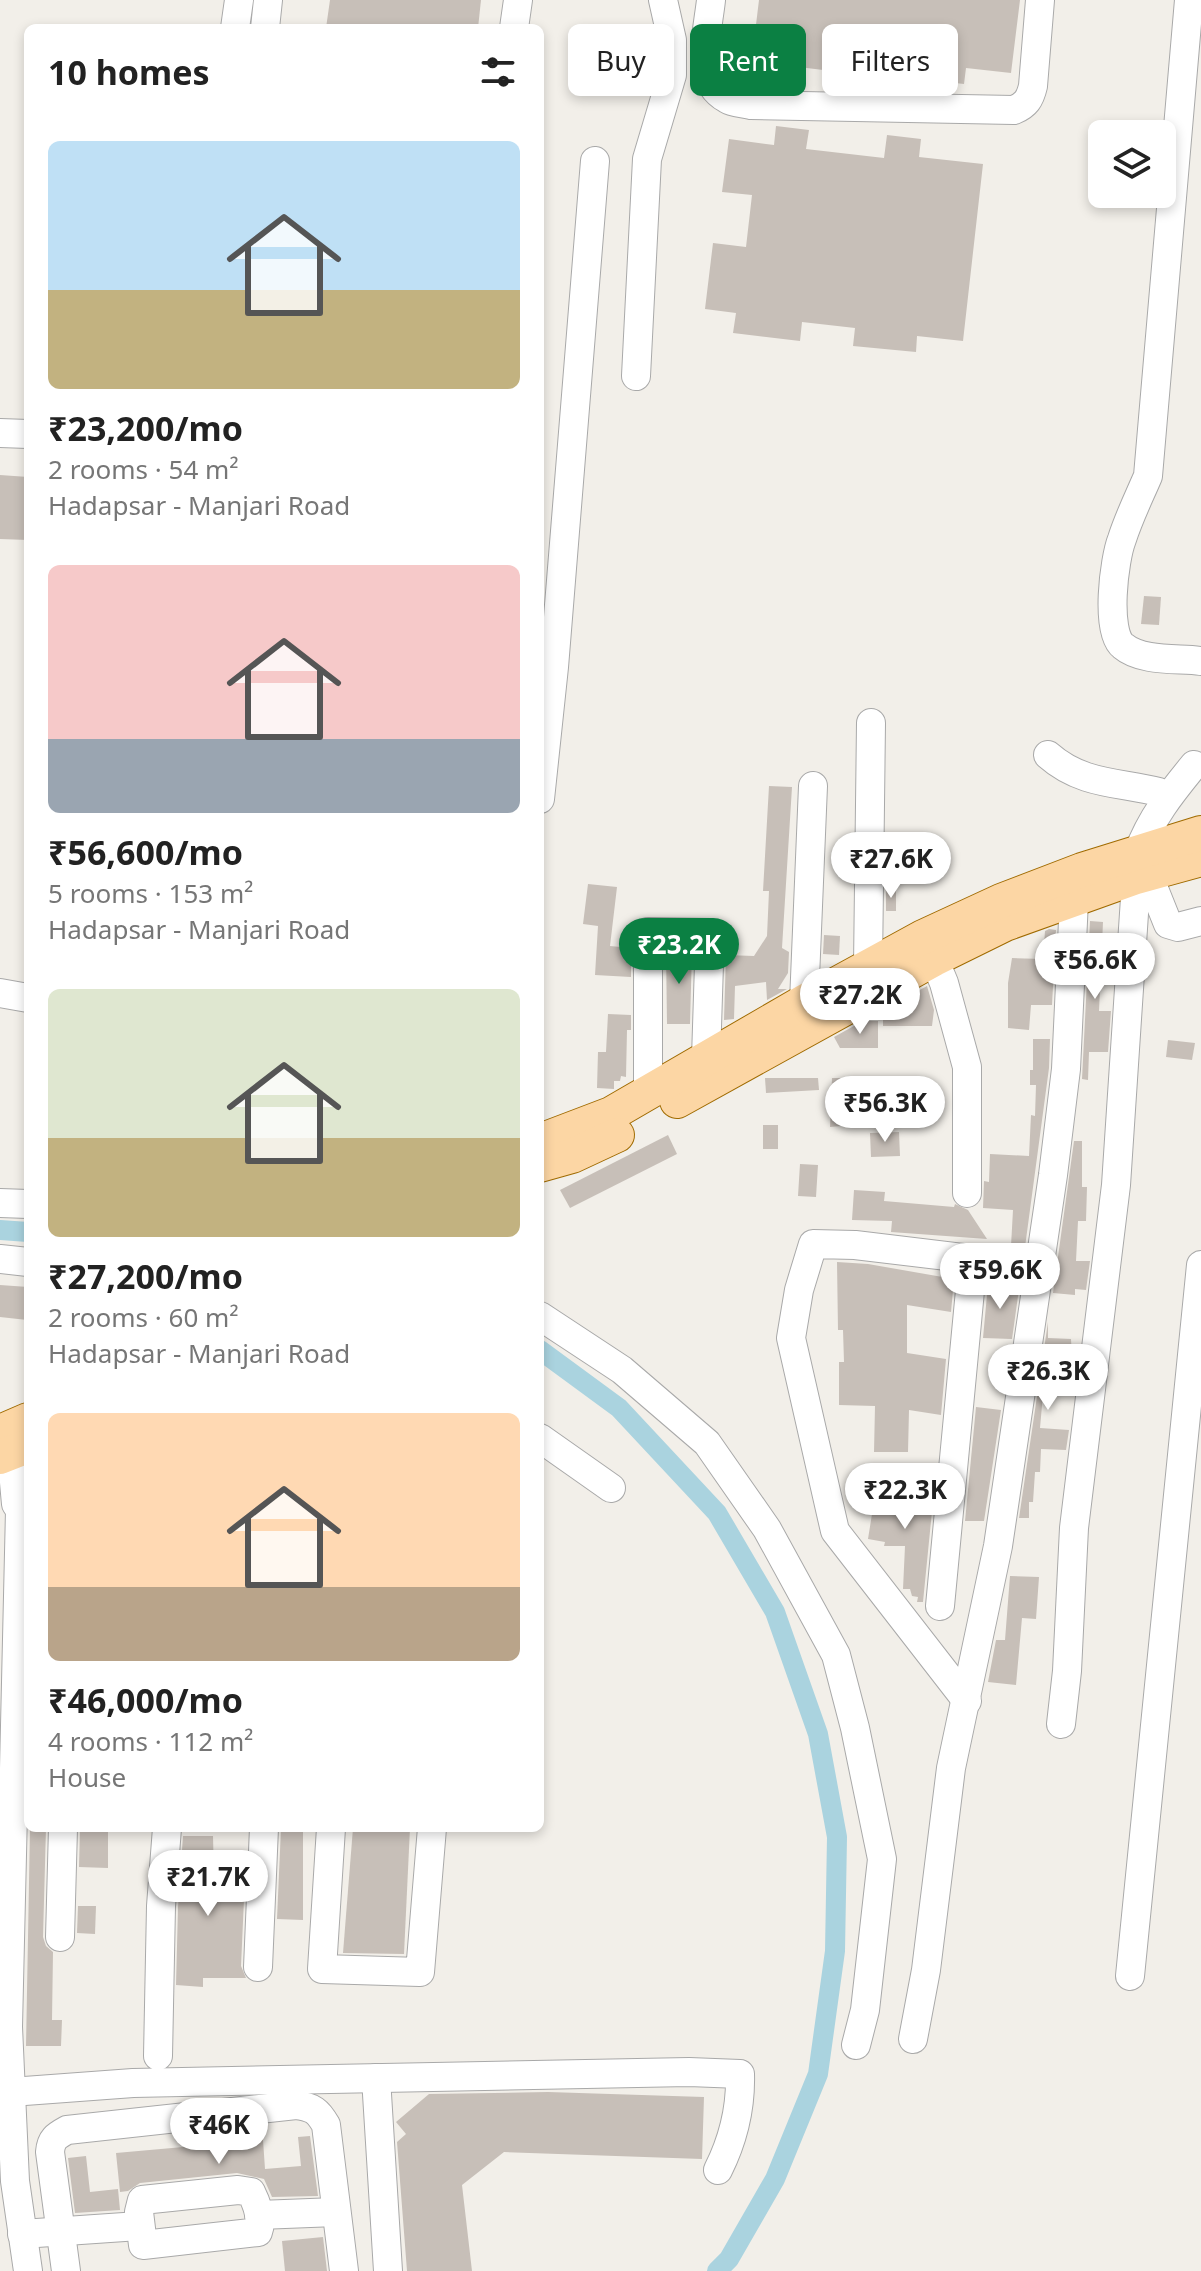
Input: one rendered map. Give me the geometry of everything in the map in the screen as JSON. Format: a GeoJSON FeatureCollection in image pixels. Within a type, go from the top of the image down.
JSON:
{"type":"FeatureCollection","features":[{"type":"Feature","properties":{"kind":"main road"},"geometry":{"type":"LineString","coordinates":[[544,1164],[572,1156],[620,1133],[805,1016],[1001,901],[1082,870],[1141,868],[1200,856]]}},
{"type":"Feature","properties":{"kind":"main road"},"geometry":{"type":"LineString","coordinates":[[872,979],[934,959],[1005,924],[1074,900],[1141,868]]}},
{"type":"Feature","properties":{"kind":"main road"},"geometry":{"type":"LineString","coordinates":[[544,1139],[611,1114],[706,1058],[805,1016]]}},
{"type":"Feature","properties":{"kind":"street"},"geometry":{"type":"LineString","coordinates":[[236,24],[239,0]]}},
{"type":"Feature","properties":{"kind":"street"},"geometry":{"type":"LineString","coordinates":[[265,24],[268,0]]}},
{"type":"Feature","properties":{"kind":"street"},"geometry":{"type":"LineString","coordinates":[[515,24],[518,0]]}},
{"type":"Feature","properties":{"kind":"street"},"geometry":{"type":"LineString","coordinates":[[636,376],[647,159],[672,75],[672,40],[663,0]]}},
{"type":"Feature","properties":{"kind":"street"},"geometry":{"type":"LineString","coordinates":[[711,0],[705,63],[711,84],[727,99],[751,105],[1014,110],[1031,97],[1040,0]]}},
{"type":"Feature","properties":{"kind":"street"},"geometry":{"type":"LineString","coordinates":[[1189,0],[1148,476],[1120,542],[1111,615],[1115,637],[1123,647],[1142,655],[1201,661]]}},
{"type":"Feature","properties":{"kind":"street"},"geometry":{"type":"LineString","coordinates":[[544,761],[595,161]]}},
{"type":"Feature","properties":{"kind":"street"},"geometry":{"type":"LineString","coordinates":[[0,433],[24,434]]}},
{"type":"Feature","properties":{"kind":"street"},"geometry":{"type":"LineString","coordinates":[[871,723],[872,979]]}},
{"type":"Feature","properties":{"kind":"street"},"geometry":{"type":"LineString","coordinates":[[1048,755],[1061,766],[1105,784],[1159,792],[1163,802]]}},
{"type":"Feature","properties":{"kind":"street"},"geometry":{"type":"LineString","coordinates":[[1061,1724],[1067,1671],[1074,1528],[1116,1185],[1141,868],[1147,830],[1163,802],[1194,765]]}},
{"type":"Feature","properties":{"kind":"street"},"geometry":{"type":"LineString","coordinates":[[805,1016],[813,786]]}},
{"type":"Feature","properties":{"kind":"street"},"geometry":{"type":"LineString","coordinates":[[1141,868],[1168,924],[1178,927],[1201,921]]}},
{"type":"Feature","properties":{"kind":"street"},"geometry":{"type":"LineString","coordinates":[[913,2039],[928,1955],[951,1768],[998,1546],[1053,1175],[1066,1069],[1074,900]]}},
{"type":"Feature","properties":{"kind":"street"},"geometry":{"type":"LineString","coordinates":[[648,1092],[648,932],[710,933],[706,1058]]}},
{"type":"Feature","properties":{"kind":"street"},"geometry":{"type":"LineString","coordinates":[[934,959],[944,983],[967,1067],[967,1193]]}},
{"type":"Feature","properties":{"kind":"street"},"geometry":{"type":"LineString","coordinates":[[0,993],[24,997]]}},
{"type":"Feature","properties":{"kind":"street"},"geometry":{"type":"LineString","coordinates":[[0,1203],[24,1204]]}},
{"type":"Feature","properties":{"kind":"street"},"geometry":{"type":"LineString","coordinates":[[967,1701],[925,1651],[835,1531],[791,1338],[799,1290],[813,1244],[855,1245],[1038,1267]]}},
{"type":"Feature","properties":{"kind":"street"},"geometry":{"type":"LineString","coordinates":[[0,1259],[24,1262]]}},
{"type":"Feature","properties":{"kind":"street"},"geometry":{"type":"LineString","coordinates":[[940,1606],[973,1259]]}},
{"type":"Feature","properties":{"kind":"street"},"geometry":{"type":"LineString","coordinates":[[1130,1976],[1201,1265]]}},
{"type":"Feature","properties":{"kind":"street"},"geometry":{"type":"LineString","coordinates":[[544,1319],[622,1370],[707,1443],[767,1529],[836,1655],[855,1728],[882,1859],[865,2010],[856,2045]]}},
{"type":"Feature","properties":{"kind":"street"},"geometry":{"type":"LineString","coordinates":[[13,1439],[24,1483]]}},
{"type":"Feature","properties":{"kind":"street"},"geometry":{"type":"LineString","coordinates":[[544,1441],[611,1488]]}},
{"type":"Feature","properties":{"kind":"street"},"geometry":{"type":"LineString","coordinates":[[24,1507],[20,1510],[4,2027],[11,2092],[7,2181],[22,2234],[28,2271]]}},
{"type":"Feature","properties":{"kind":"street"},"geometry":{"type":"LineString","coordinates":[[60,1937],[63,1832]]}},
{"type":"Feature","properties":{"kind":"street"},"geometry":{"type":"LineString","coordinates":[[158,2056],[161,1906],[167,1832]]}},
{"type":"Feature","properties":{"kind":"street"},"geometry":{"type":"LineString","coordinates":[[258,1967],[264,1832]]}},
{"type":"Feature","properties":{"kind":"street"},"geometry":{"type":"LineString","coordinates":[[331,1832],[322,1969],[420,1972],[432,1832]]}},
{"type":"Feature","properties":{"kind":"street"},"geometry":{"type":"LineString","coordinates":[[11,2092],[133,2083],[689,2072],[740,2074],[741,2096],[730,2147],[718,2170]]}},
{"type":"Feature","properties":{"kind":"street"},"geometry":{"type":"LineString","coordinates":[[376,2078],[388,2271]]}},
{"type":"Feature","properties":{"kind":"street"},"geometry":{"type":"LineString","coordinates":[[66,2271],[50,2152],[56,2136],[67,2130],[296,2105],[310,2107],[319,2113],[326,2125],[344,2271]]}},
{"type":"Feature","properties":{"kind":"street"},"geometry":{"type":"LineString","coordinates":[[238,2190],[251,2192],[261,2224],[258,2232],[249,2235],[152,2246],[143,2245],[139,2226],[142,2200],[238,2190]]}},
{"type":"Feature","properties":{"kind":"street"},"geometry":{"type":"LineString","coordinates":[[259,2215],[336,2212]]}},
{"type":"Feature","properties":{"kind":"street"},"geometry":{"type":"LineString","coordinates":[[22,2234],[139,2226]]}},
{"type":"Feature","properties":{"kind":"building"},"geometry":{"type":"Polygon","coordinates":[[[330,0],[481,0],[478,24],[327,24],[330,0]]]}},
{"type":"Feature","properties":{"kind":"building"},"geometry":{"type":"Polygon","coordinates":[[[759,0],[1020,0],[1011,73],[966,68],[964,84],[958,83],[958,24],[822,24],[822,70],[806,68],[806,24],[756,24],[759,0]]]}},
{"type":"Feature","properties":{"kind":"building"},"geometry":{"type":"Polygon","coordinates":[[[776,126],[809,130],[806,149],[884,158],[887,135],[921,139],[919,157],[983,164],[963,341],[917,336],[916,352],[853,346],[855,328],[802,322],[800,341],[733,333],[736,313],[705,309],[713,243],[746,247],[752,195],[722,192],[729,139],[774,145],[776,126]]]}},
{"type":"Feature","properties":{"kind":"building"},"geometry":{"type":"Polygon","coordinates":[[[0,475],[24,477],[24,540],[0,539],[0,475]]]}},
{"type":"Feature","properties":{"kind":"building"},"geometry":{"type":"Polygon","coordinates":[[[1144,596],[1161,597],[1159,625],[1141,624],[1144,596]]]}},
{"type":"Feature","properties":{"kind":"building"},"geometry":{"type":"Polygon","coordinates":[[[769,786],[792,787],[782,948],[789,952],[788,973],[778,989],[787,989],[767,1000],[766,982],[735,986],[734,1019],[724,1020],[726,955],[754,956],[767,936],[769,891],[763,891],[769,786]]]}},
{"type":"Feature","properties":{"kind":"building"},"geometry":{"type":"Polygon","coordinates":[[[588,884],[617,887],[610,946],[631,948],[631,977],[595,975],[598,926],[583,924],[588,884]]]}},
{"type":"Feature","properties":{"kind":"building"},"geometry":{"type":"Polygon","coordinates":[[[886,888],[896,888],[896,911],[886,911],[886,888]]]}},
{"type":"Feature","properties":{"kind":"building"},"geometry":{"type":"Polygon","coordinates":[[[1090,921],[1103,922],[1099,1011],[1111,1011],[1108,1052],[1089,1052],[1088,1080],[1082,1079],[1090,921]]]}},
{"type":"Feature","properties":{"kind":"building"},"geometry":{"type":"Polygon","coordinates":[[[1056,930],[1052,1005],[1031,1005],[1029,1030],[1008,1028],[1008,983],[1012,958],[1043,959],[1045,931],[1056,930]]]}},
{"type":"Feature","properties":{"kind":"building"},"geometry":{"type":"Polygon","coordinates":[[[824,935],[840,936],[839,955],[823,954],[824,935]]]}},
{"type":"Feature","properties":{"kind":"building"},"geometry":{"type":"Polygon","coordinates":[[[666,950],[692,950],[690,1024],[667,1024],[666,950]]]}},
{"type":"Feature","properties":{"kind":"building"},"geometry":{"type":"Polygon","coordinates":[[[927,986],[934,1010],[932,1026],[883,1026],[883,1010],[927,986]]]}},
{"type":"Feature","properties":{"kind":"building"},"geometry":{"type":"Polygon","coordinates":[[[608,1014],[631,1015],[631,1030],[627,1030],[626,1077],[621,1076],[620,1081],[614,1081],[614,1089],[597,1088],[598,1052],[606,1052],[608,1014]]]}},
{"type":"Feature","properties":{"kind":"building"},"geometry":{"type":"Polygon","coordinates":[[[863,1021],[878,1021],[878,1048],[840,1048],[834,1037],[863,1021]]]}},
{"type":"Feature","properties":{"kind":"building"},"geometry":{"type":"Polygon","coordinates":[[[1033,1039],[1050,1039],[1049,1068],[1025,1247],[1011,1246],[1013,1210],[983,1208],[984,1181],[989,1182],[990,1154],[1029,1156],[1031,1115],[1035,1116],[1036,1085],[1030,1085],[1033,1039]]]}},
{"type":"Feature","properties":{"kind":"building"},"geometry":{"type":"Polygon","coordinates":[[[1168,1040],[1195,1043],[1192,1060],[1166,1057],[1168,1040]]]}},
{"type":"Feature","properties":{"kind":"building"},"geometry":{"type":"Polygon","coordinates":[[[765,1078],[818,1078],[819,1090],[766,1093],[765,1078]]]}},
{"type":"Feature","properties":{"kind":"building"},"geometry":{"type":"Polygon","coordinates":[[[832,1078],[847,1078],[847,1090],[862,1089],[863,1124],[830,1127],[832,1078]]]}},
{"type":"Feature","properties":{"kind":"building"},"geometry":{"type":"Polygon","coordinates":[[[902,1078],[922,1078],[922,1110],[902,1110],[902,1078]]]}},
{"type":"Feature","properties":{"kind":"building"},"geometry":{"type":"Polygon","coordinates":[[[763,1125],[778,1125],[778,1149],[763,1149],[763,1125]]]}},
{"type":"Feature","properties":{"kind":"building"},"geometry":{"type":"Polygon","coordinates":[[[899,1132],[900,1156],[871,1157],[870,1133],[899,1132]]]}},
{"type":"Feature","properties":{"kind":"building"},"geometry":{"type":"Polygon","coordinates":[[[668,1135],[677,1154],[570,1208],[560,1190],[668,1135]]]}},
{"type":"Feature","properties":{"kind":"building"},"geometry":{"type":"Polygon","coordinates":[[[1074,1141],[1082,1141],[1082,1187],[1087,1187],[1086,1221],[1078,1221],[1076,1261],[1090,1261],[1086,1290],[1075,1289],[1075,1295],[1053,1293],[1074,1141]]]}},
{"type":"Feature","properties":{"kind":"building"},"geometry":{"type":"Polygon","coordinates":[[[800,1164],[818,1165],[816,1197],[798,1196],[800,1164]]]}},
{"type":"Feature","properties":{"kind":"building"},"geometry":{"type":"Polygon","coordinates":[[[854,1190],[885,1192],[884,1201],[954,1207],[955,1204],[968,1210],[987,1239],[891,1232],[892,1221],[852,1220],[854,1190]]]}},
{"type":"Feature","properties":{"kind":"building"},"geometry":{"type":"Polygon","coordinates":[[[837,1262],[868,1264],[954,1279],[951,1312],[907,1305],[907,1353],[946,1359],[941,1415],[909,1410],[908,1452],[874,1452],[875,1406],[839,1405],[839,1362],[844,1362],[843,1330],[838,1330],[837,1262]]]}},
{"type":"Feature","properties":{"kind":"building"},"geometry":{"type":"Polygon","coordinates":[[[994,1279],[1009,1281],[1008,1287],[1019,1289],[1012,1339],[983,1338],[988,1284],[993,1285],[994,1279]]]}},
{"type":"Feature","properties":{"kind":"building"},"geometry":{"type":"Polygon","coordinates":[[[0,1285],[24,1287],[24,1320],[0,1317],[0,1285]]]}},
{"type":"Feature","properties":{"kind":"building"},"geometry":{"type":"Polygon","coordinates":[[[1048,1322],[1048,1338],[1071,1339],[1072,1358],[1076,1358],[1077,1365],[1074,1385],[1044,1383],[1040,1428],[1069,1430],[1066,1450],[1041,1449],[1040,1472],[1035,1472],[1029,1518],[1019,1518],[1048,1322]]]}},
{"type":"Feature","properties":{"kind":"building"},"geometry":{"type":"Polygon","coordinates":[[[976,1407],[1001,1410],[984,1521],[965,1521],[976,1407]]]}},
{"type":"Feature","properties":{"kind":"building"},"geometry":{"type":"Polygon","coordinates":[[[876,1489],[934,1491],[923,1602],[917,1602],[918,1597],[912,1596],[910,1589],[903,1589],[905,1546],[884,1546],[885,1542],[868,1539],[876,1489]]]}},
{"type":"Feature","properties":{"kind":"building"},"geometry":{"type":"Polygon","coordinates":[[[1010,1576],[1039,1577],[1036,1619],[1022,1618],[1016,1685],[988,1682],[996,1640],[1005,1640],[1010,1576]]]}},
{"type":"Feature","properties":{"kind":"building"},"geometry":{"type":"Polygon","coordinates":[[[30,1832],[46,1832],[43,1937],[46,1946],[53,1952],[52,2020],[62,2020],[61,2046],[26,2046],[30,1832]]]}},
{"type":"Feature","properties":{"kind":"building"},"geometry":{"type":"Polygon","coordinates":[[[80,1832],[108,1832],[108,1868],[79,1867],[80,1832]]]}},
{"type":"Feature","properties":{"kind":"building"},"geometry":{"type":"Polygon","coordinates":[[[281,1832],[303,1832],[303,1920],[277,1919],[281,1832]]]}},
{"type":"Feature","properties":{"kind":"building"},"geometry":{"type":"Polygon","coordinates":[[[353,1832],[410,1832],[404,1954],[343,1953],[353,1832]]]}},
{"type":"Feature","properties":{"kind":"building"},"geometry":{"type":"Polygon","coordinates":[[[183,1836],[213,1836],[214,1876],[245,1877],[241,1966],[246,1978],[203,1978],[203,1987],[176,1985],[183,1836]]]}},
{"type":"Feature","properties":{"kind":"building"},"geometry":{"type":"Polygon","coordinates":[[[78,1906],[96,1906],[95,1934],[77,1933],[78,1906]]]}},
{"type":"Feature","properties":{"kind":"building"},"geometry":{"type":"Polygon","coordinates":[[[548,2092],[704,2097],[702,2159],[504,2152],[462,2185],[472,2271],[407,2271],[397,2142],[406,2134],[396,2122],[429,2094],[548,2092]]]}},
{"type":"Feature","properties":{"kind":"building"},"geometry":{"type":"Polygon","coordinates":[[[310,2136],[318,2196],[272,2197],[264,2179],[237,2173],[140,2183],[120,2192],[116,2153],[263,2140],[265,2169],[301,2166],[298,2137],[310,2136]]]}},
{"type":"Feature","properties":{"kind":"building"},"geometry":{"type":"Polygon","coordinates":[[[86,2156],[90,2192],[118,2189],[120,2210],[75,2213],[68,2158],[86,2156]]]}},
{"type":"Feature","properties":{"kind":"building"},"geometry":{"type":"Polygon","coordinates":[[[323,2237],[327,2271],[285,2271],[282,2241],[323,2237]]]}},
{"type":"Feature","properties":{"kind":"waterway"},"geometry":{"type":"LineString","coordinates":[[0,1230],[24,1232]]}},
{"type":"Feature","properties":{"kind":"waterway"},"geometry":{"type":"LineString","coordinates":[[544,1353],[619,1408],[717,1513],[775,1612],[818,1734],[837,1837],[835,1951],[818,2074],[775,2179],[729,2259],[717,2271]]}}]}
